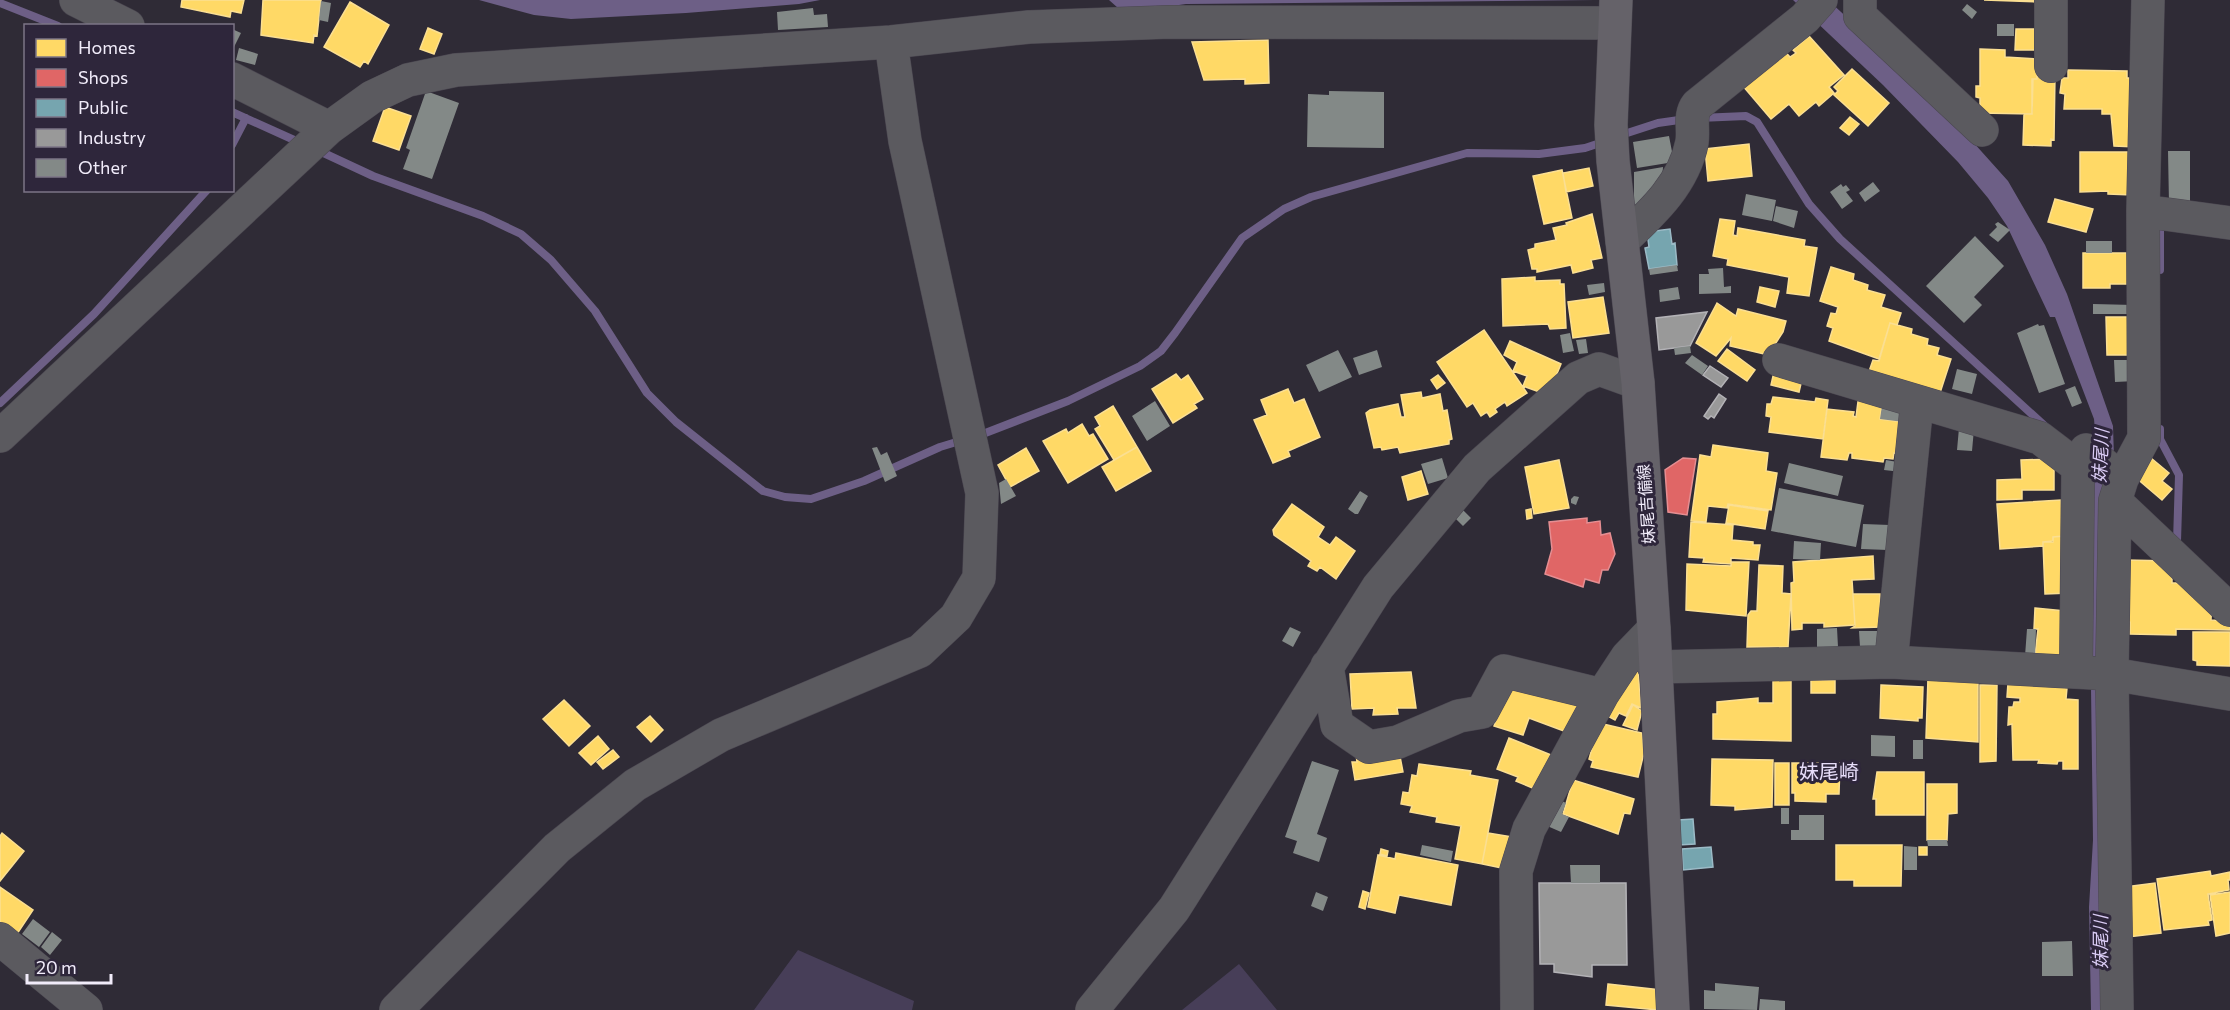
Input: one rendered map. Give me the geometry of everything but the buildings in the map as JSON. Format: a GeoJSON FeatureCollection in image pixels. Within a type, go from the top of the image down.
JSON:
{"type":"FeatureCollection","features":[{"type":"Feature","properties":{"kind":"main road","name":"妹尾吉備線"},"geometry":{"type":"LineString","coordinates":[[1615,9],[1612,138],[1638,383],[1654,629],[1654,667],[1673,1010]]}},
{"type":"Feature","properties":{"kind":"street"},"geometry":{"type":"LineString","coordinates":[[76,0],[124,24]]}},
{"type":"Feature","properties":{"kind":"street"},"geometry":{"type":"LineString","coordinates":[[1860,0],[1860,16],[1982,130]]}},
{"type":"Feature","properties":{"kind":"street"},"geometry":{"type":"LineString","coordinates":[[2050,0],[2050,66]]}},
{"type":"Feature","properties":{"kind":"street"},"geometry":{"type":"LineString","coordinates":[[2117,1010],[2092,673],[2104,474],[2144,438],[2153,212],[2148,0]]}},
{"type":"Feature","properties":{"kind":"street"},"geometry":{"type":"LineString","coordinates":[[0,436],[315,140],[372,97],[408,80],[456,70],[891,42],[1170,9],[1615,9]]}},
{"type":"Feature","properties":{"kind":"street"},"geometry":{"type":"LineString","coordinates":[[1622,241],[1661,205],[1671,190],[1692,142],[1692,119],[1813,9]]}},
{"type":"Feature","properties":{"kind":"street"},"geometry":{"type":"LineString","coordinates":[[396,1010],[558,848],[635,785],[721,735],[920,651],[956,616],[979,578],[982,493],[904,141],[891,42]]}},
{"type":"Feature","properties":{"kind":"street"},"geometry":{"type":"LineString","coordinates":[[234,80],[315,140]]}},
{"type":"Feature","properties":{"kind":"street"},"geometry":{"type":"LineString","coordinates":[[2153,212],[2230,223]]}},
{"type":"Feature","properties":{"kind":"street"},"geometry":{"type":"LineString","coordinates":[[1779,360],[2040,438],[2104,474],[2230,610]]}},
{"type":"Feature","properties":{"kind":"street"},"geometry":{"type":"LineString","coordinates":[[1092,1010],[1174,909],[1378,586],[1477,468],[1578,378],[1599,369],[1638,383]]}},
{"type":"Feature","properties":{"kind":"street"},"geometry":{"type":"LineString","coordinates":[[1891,662],[1917,403]]}},
{"type":"Feature","properties":{"kind":"street"},"geometry":{"type":"LineString","coordinates":[[2092,673],[2104,474]]}},
{"type":"Feature","properties":{"kind":"street"},"geometry":{"type":"LineString","coordinates":[[1517,1010],[1516,871],[1529,829],[1602,695],[1627,657],[1654,629]]}},
{"type":"Feature","properties":{"kind":"street"},"geometry":{"type":"LineString","coordinates":[[1654,667],[1891,662],[2092,673],[2230,694]]}},
{"type":"Feature","properties":{"kind":"street"},"geometry":{"type":"LineString","coordinates":[[1327,666],[1337,725],[1369,747],[1398,742],[1459,716],[1482,712],[1504,670],[1602,695]]}},
{"type":"Feature","properties":{"kind":"street"},"geometry":{"type":"LineString","coordinates":[[0,939],[86,1010]]}},
{"type":"Feature","properties":{"kind":"shaded area"},"geometry":{"type":"Polygon","coordinates":[[[798,950],[914,1001],[912,1010],[754,1010],[798,950]]]}},
{"type":"Feature","properties":{"kind":"shaded area"},"geometry":{"type":"Polygon","coordinates":[[[1239,964],[1277,1010],[1182,1010],[1239,964]]]}},
{"type":"Feature","properties":{"kind":"water"},"geometry":{"type":"Polygon","coordinates":[[[479,0],[820,0],[799,4],[686,13],[571,19],[534,15],[479,0]]]}},
{"type":"Feature","properties":{"kind":"water"},"geometry":{"type":"Polygon","coordinates":[[[1109,0],[1595,0],[1186,4],[1158,8],[1118,8],[1109,0]]]}},
{"type":"Feature","properties":{"kind":"water","name":"妹尾川"},"geometry":{"type":"Polygon","coordinates":[[[1793,0],[1828,0],[1929,93],[2008,181],[2045,245],[2067,294],[2113,426],[2111,1010],[2091,1010],[2089,907],[2093,840],[2089,536],[2096,442],[2094,419],[2055,317],[2050,317],[2007,226],[1988,198],[1958,162],[1883,85],[1793,0]]]}},
{"type":"Feature","properties":{"kind":"waterway"},"geometry":{"type":"LineString","coordinates":[[0,3],[53,24]]}},
{"type":"Feature","properties":{"kind":"waterway"},"geometry":{"type":"LineString","coordinates":[[234,113],[303,144]]}},
{"type":"Feature","properties":{"kind":"waterway"},"geometry":{"type":"LineString","coordinates":[[1699,118],[1746,116],[1757,122],[1809,204],[1840,239],[2046,427]]}},
{"type":"Feature","properties":{"kind":"waterway"},"geometry":{"type":"LineString","coordinates":[[234,141],[246,118]]}},
{"type":"Feature","properties":{"kind":"waterway"},"geometry":{"type":"LineString","coordinates":[[1618,136],[1658,123],[1686,119]]}},
{"type":"Feature","properties":{"kind":"waterway"},"geometry":{"type":"LineString","coordinates":[[975,437],[1068,401],[1140,366],[1161,351],[1242,238],[1284,209],[1311,197],[1467,153],[1539,154],[1585,148],[1606,141]]}},
{"type":"Feature","properties":{"kind":"waterway"},"geometry":{"type":"LineString","coordinates":[[315,149],[373,176],[483,216],[521,234],[551,260],[595,311],[647,393],[676,422],[763,491],[785,497],[811,499],[864,481],[940,447],[963,440]]}},
{"type":"Feature","properties":{"kind":"waterway"},"geometry":{"type":"LineString","coordinates":[[0,403],[94,314],[205,192]]}},
{"type":"Feature","properties":{"kind":"waterway"},"geometry":{"type":"LineString","coordinates":[[2160,219],[2160,270]]}},
{"type":"Feature","properties":{"kind":"waterway"},"geometry":{"type":"LineString","coordinates":[[2160,429],[2160,439],[2179,475],[2177,542]]}},
{"type":"Feature","properties":{"kind":"district","name":"妹尾崎"},"geometry":{"type":"Point","coordinates":[1829,772]}}]}
